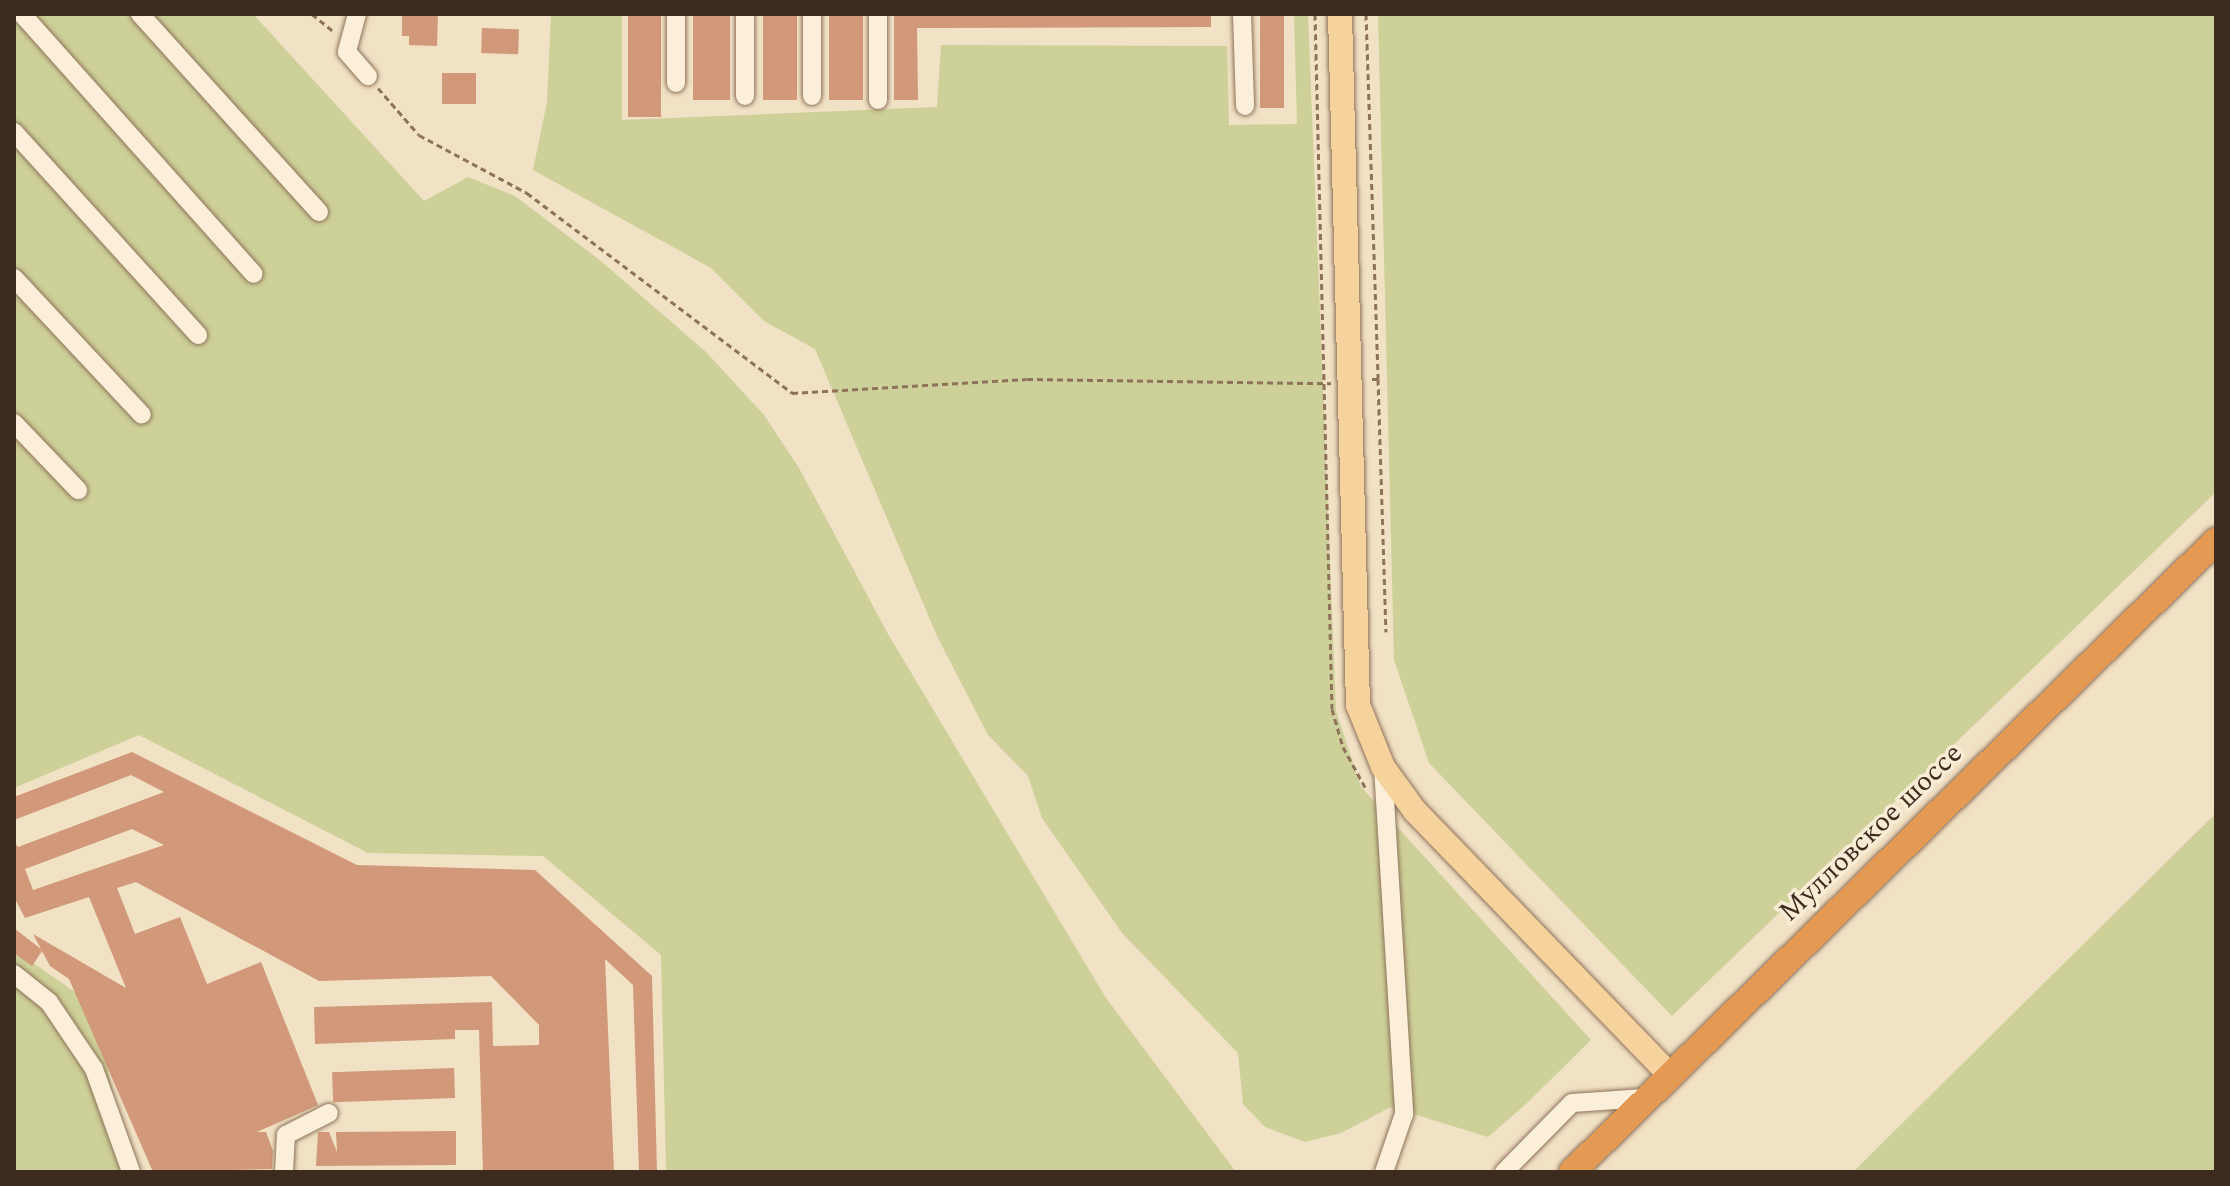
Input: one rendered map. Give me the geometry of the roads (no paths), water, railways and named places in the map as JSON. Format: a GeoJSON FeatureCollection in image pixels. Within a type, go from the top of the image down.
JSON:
{"type":"FeatureCollection","features":[{"type":"Feature","properties":{"kind":"highway","name":"Мулловское шоссе"},"geometry":{"type":"LineString","coordinates":[[1572,1172],[2216,541]]}},
{"type":"Feature","properties":{"kind":"main road"},"geometry":{"type":"LineString","coordinates":[[1340,14],[1358,705],[1383,767],[1415,811],[1669,1074]]}},
{"type":"Feature","properties":{"kind":"lane"},"geometry":{"type":"LineString","coordinates":[[22,14],[254,274]]}},
{"type":"Feature","properties":{"kind":"lane"},"geometry":{"type":"LineString","coordinates":[[140,14],[319,212]]}},
{"type":"Feature","properties":{"kind":"lane"},"geometry":{"type":"LineString","coordinates":[[357,14],[347,52],[368,76]]}},
{"type":"Feature","properties":{"kind":"lane"},"geometry":{"type":"LineString","coordinates":[[676,14],[676,83]]}},
{"type":"Feature","properties":{"kind":"lane"},"geometry":{"type":"LineString","coordinates":[[745,14],[745,96]]}},
{"type":"Feature","properties":{"kind":"lane"},"geometry":{"type":"LineString","coordinates":[[812,14],[812,96]]}},
{"type":"Feature","properties":{"kind":"lane"},"geometry":{"type":"LineString","coordinates":[[878,14],[878,100]]}},
{"type":"Feature","properties":{"kind":"lane"},"geometry":{"type":"LineString","coordinates":[[1242,14],[1245,106]]}},
{"type":"Feature","properties":{"kind":"lane"},"geometry":{"type":"LineString","coordinates":[[14,132],[198,335]]}},
{"type":"Feature","properties":{"kind":"lane"},"geometry":{"type":"LineString","coordinates":[[14,278],[142,415]]}},
{"type":"Feature","properties":{"kind":"lane"},"geometry":{"type":"LineString","coordinates":[[14,423],[78,490]]}},
{"type":"Feature","properties":{"kind":"lane"},"geometry":{"type":"LineString","coordinates":[[1383,767],[1404,1114],[1384,1172]]}},
{"type":"Feature","properties":{"kind":"lane"},"geometry":{"type":"LineString","coordinates":[[14,974],[49,1002],[94,1069],[131,1172]]}},
{"type":"Feature","properties":{"kind":"lane"},"geometry":{"type":"LineString","coordinates":[[1504,1172],[1572,1103],[1645,1098]]}},
{"type":"Feature","properties":{"kind":"lane"},"geometry":{"type":"LineString","coordinates":[[284,1172],[286,1135],[329,1113]]}}]}
